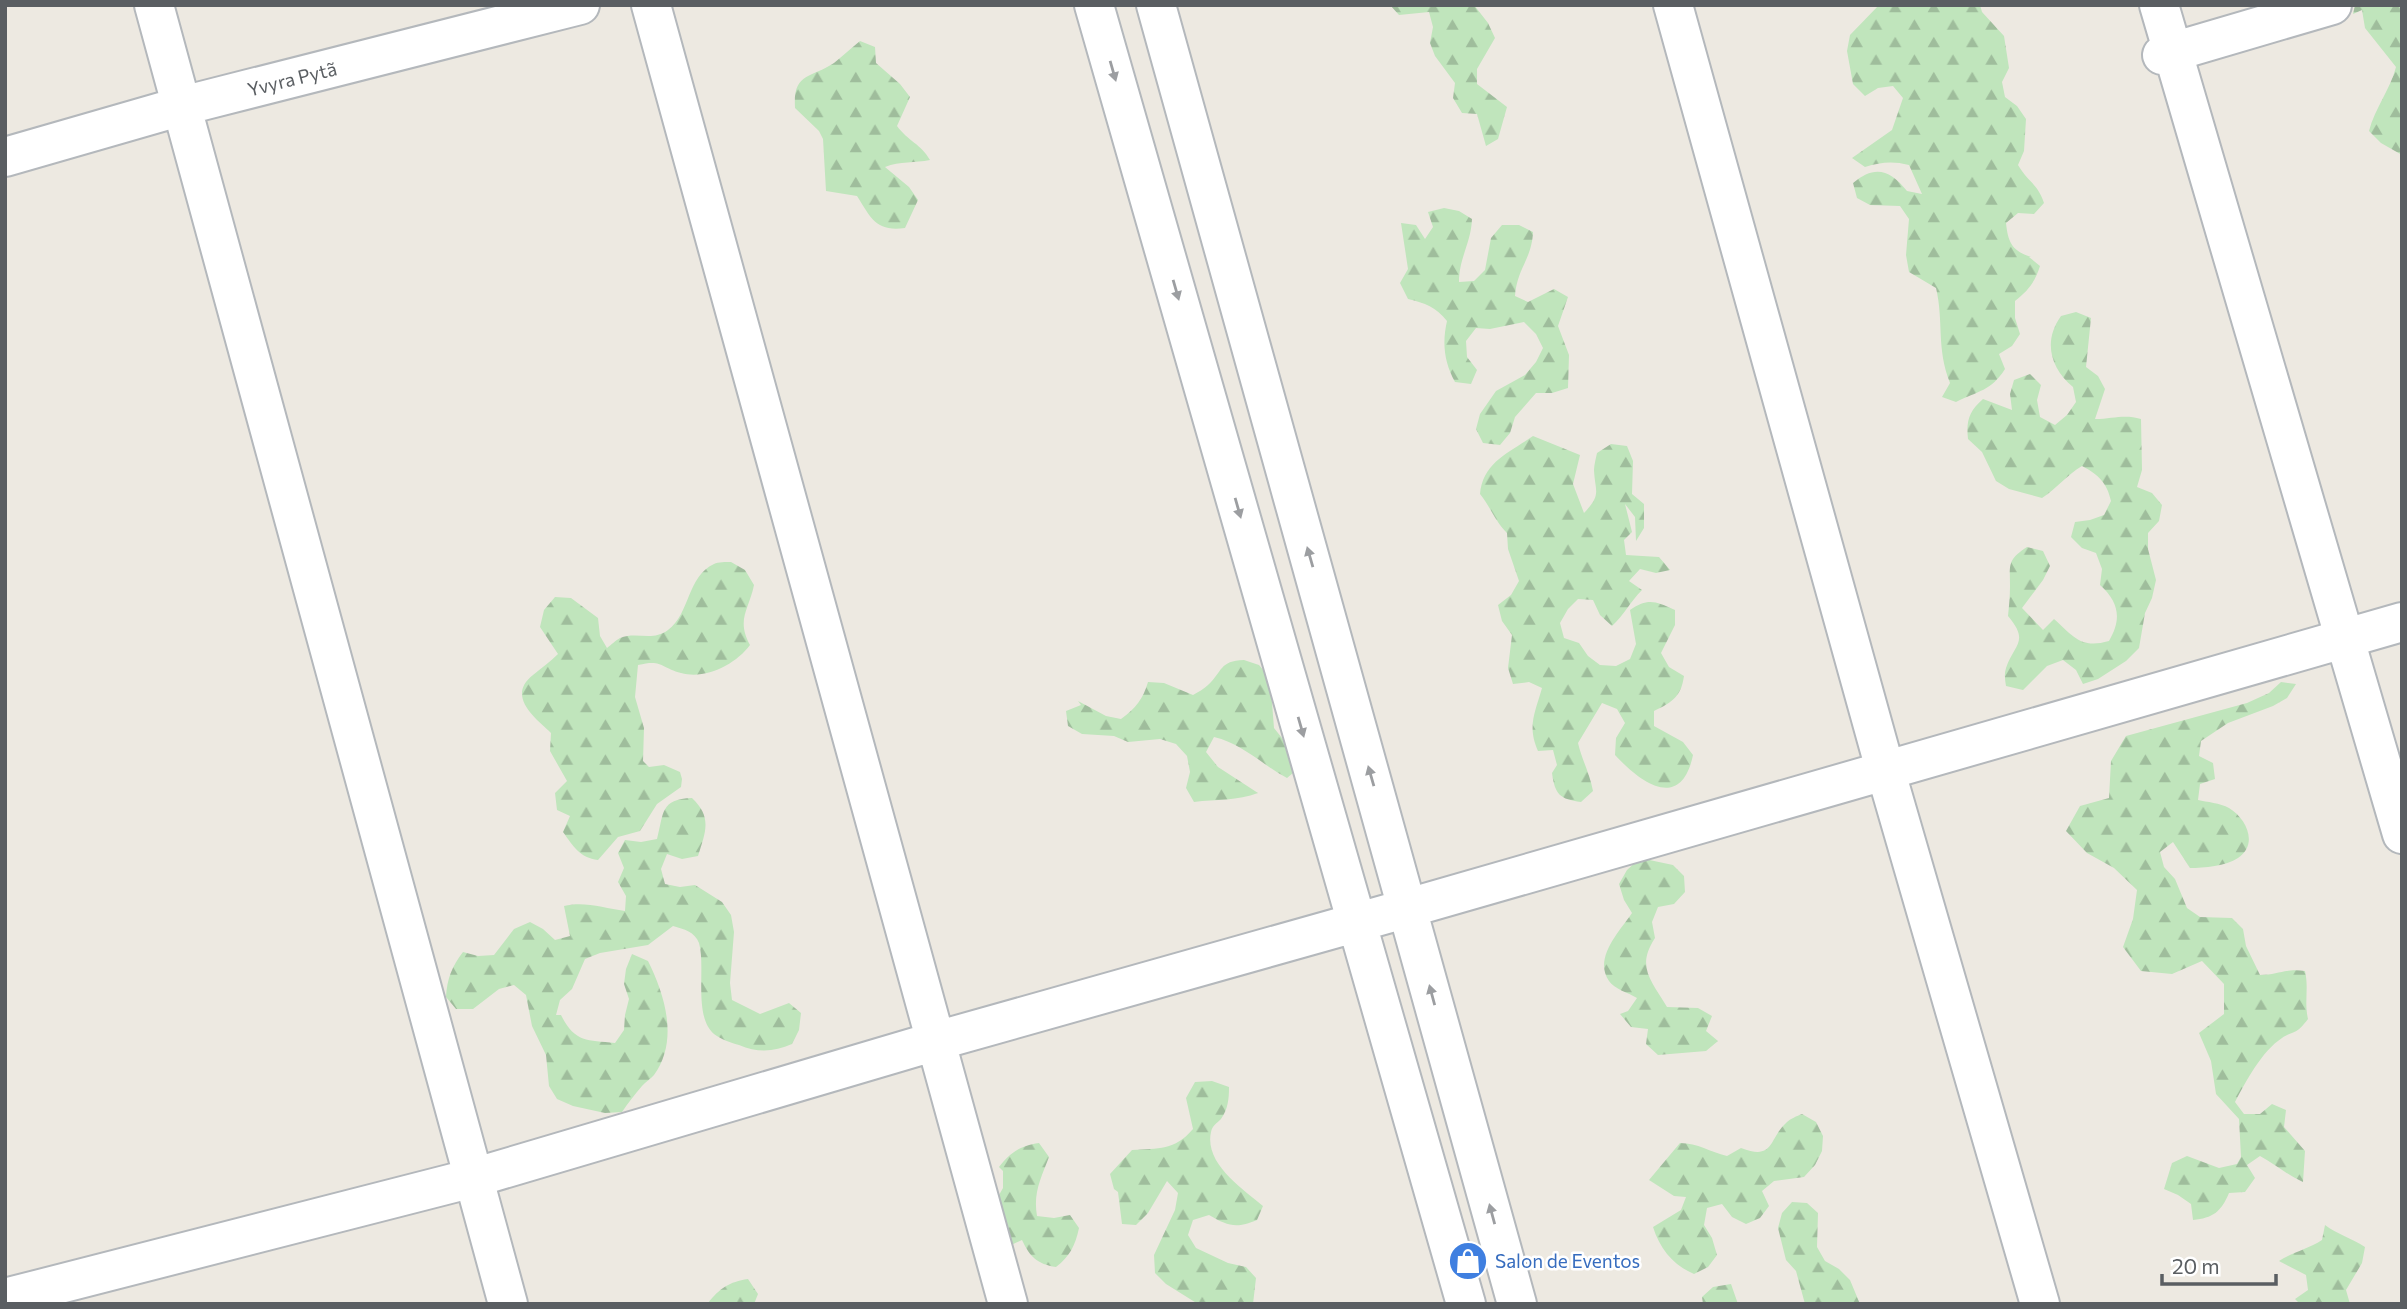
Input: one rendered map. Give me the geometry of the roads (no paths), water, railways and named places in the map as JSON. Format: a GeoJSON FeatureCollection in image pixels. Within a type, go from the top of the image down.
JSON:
{"type":"FeatureCollection","features":[{"type":"Feature","properties":{"kind":"street"},"geometry":{"type":"LineString","coordinates":[[154,5],[508,1304]]}},
{"type":"Feature","properties":{"kind":"street","name":"Yvyra Pytã"},"geometry":{"type":"LineString","coordinates":[[5,157],[182,107],[580,5]]}},
{"type":"Feature","properties":{"kind":"street"},"geometry":{"type":"LineString","coordinates":[[651,5],[1008,1304]]}},
{"type":"Feature","properties":{"kind":"street"},"geometry":{"type":"LineString","coordinates":[[1094,5],[1466,1304]]}},
{"type":"Feature","properties":{"kind":"street"},"geometry":{"type":"LineString","coordinates":[[1156,5],[1517,1304]]}},
{"type":"Feature","properties":{"kind":"street"},"geometry":{"type":"LineString","coordinates":[[1673,5],[1885,769],[2040,1304]]}},
{"type":"Feature","properties":{"kind":"street"},"geometry":{"type":"LineString","coordinates":[[2159,5],[2167,54],[2402,834]]}},
{"type":"Feature","properties":{"kind":"street"},"geometry":{"type":"LineString","coordinates":[[2167,54],[2332,5]]}},
{"type":"Feature","properties":{"kind":"street"},"geometry":{"type":"LineString","coordinates":[[5,1298],[473,1178],[936,1041],[1357,923],[2402,622]]}},
{"type":"Feature","properties":{"kind":"place","name":"Salon de Eventos"},"geometry":{"type":"Point","coordinates":[1468,1261]}}]}
